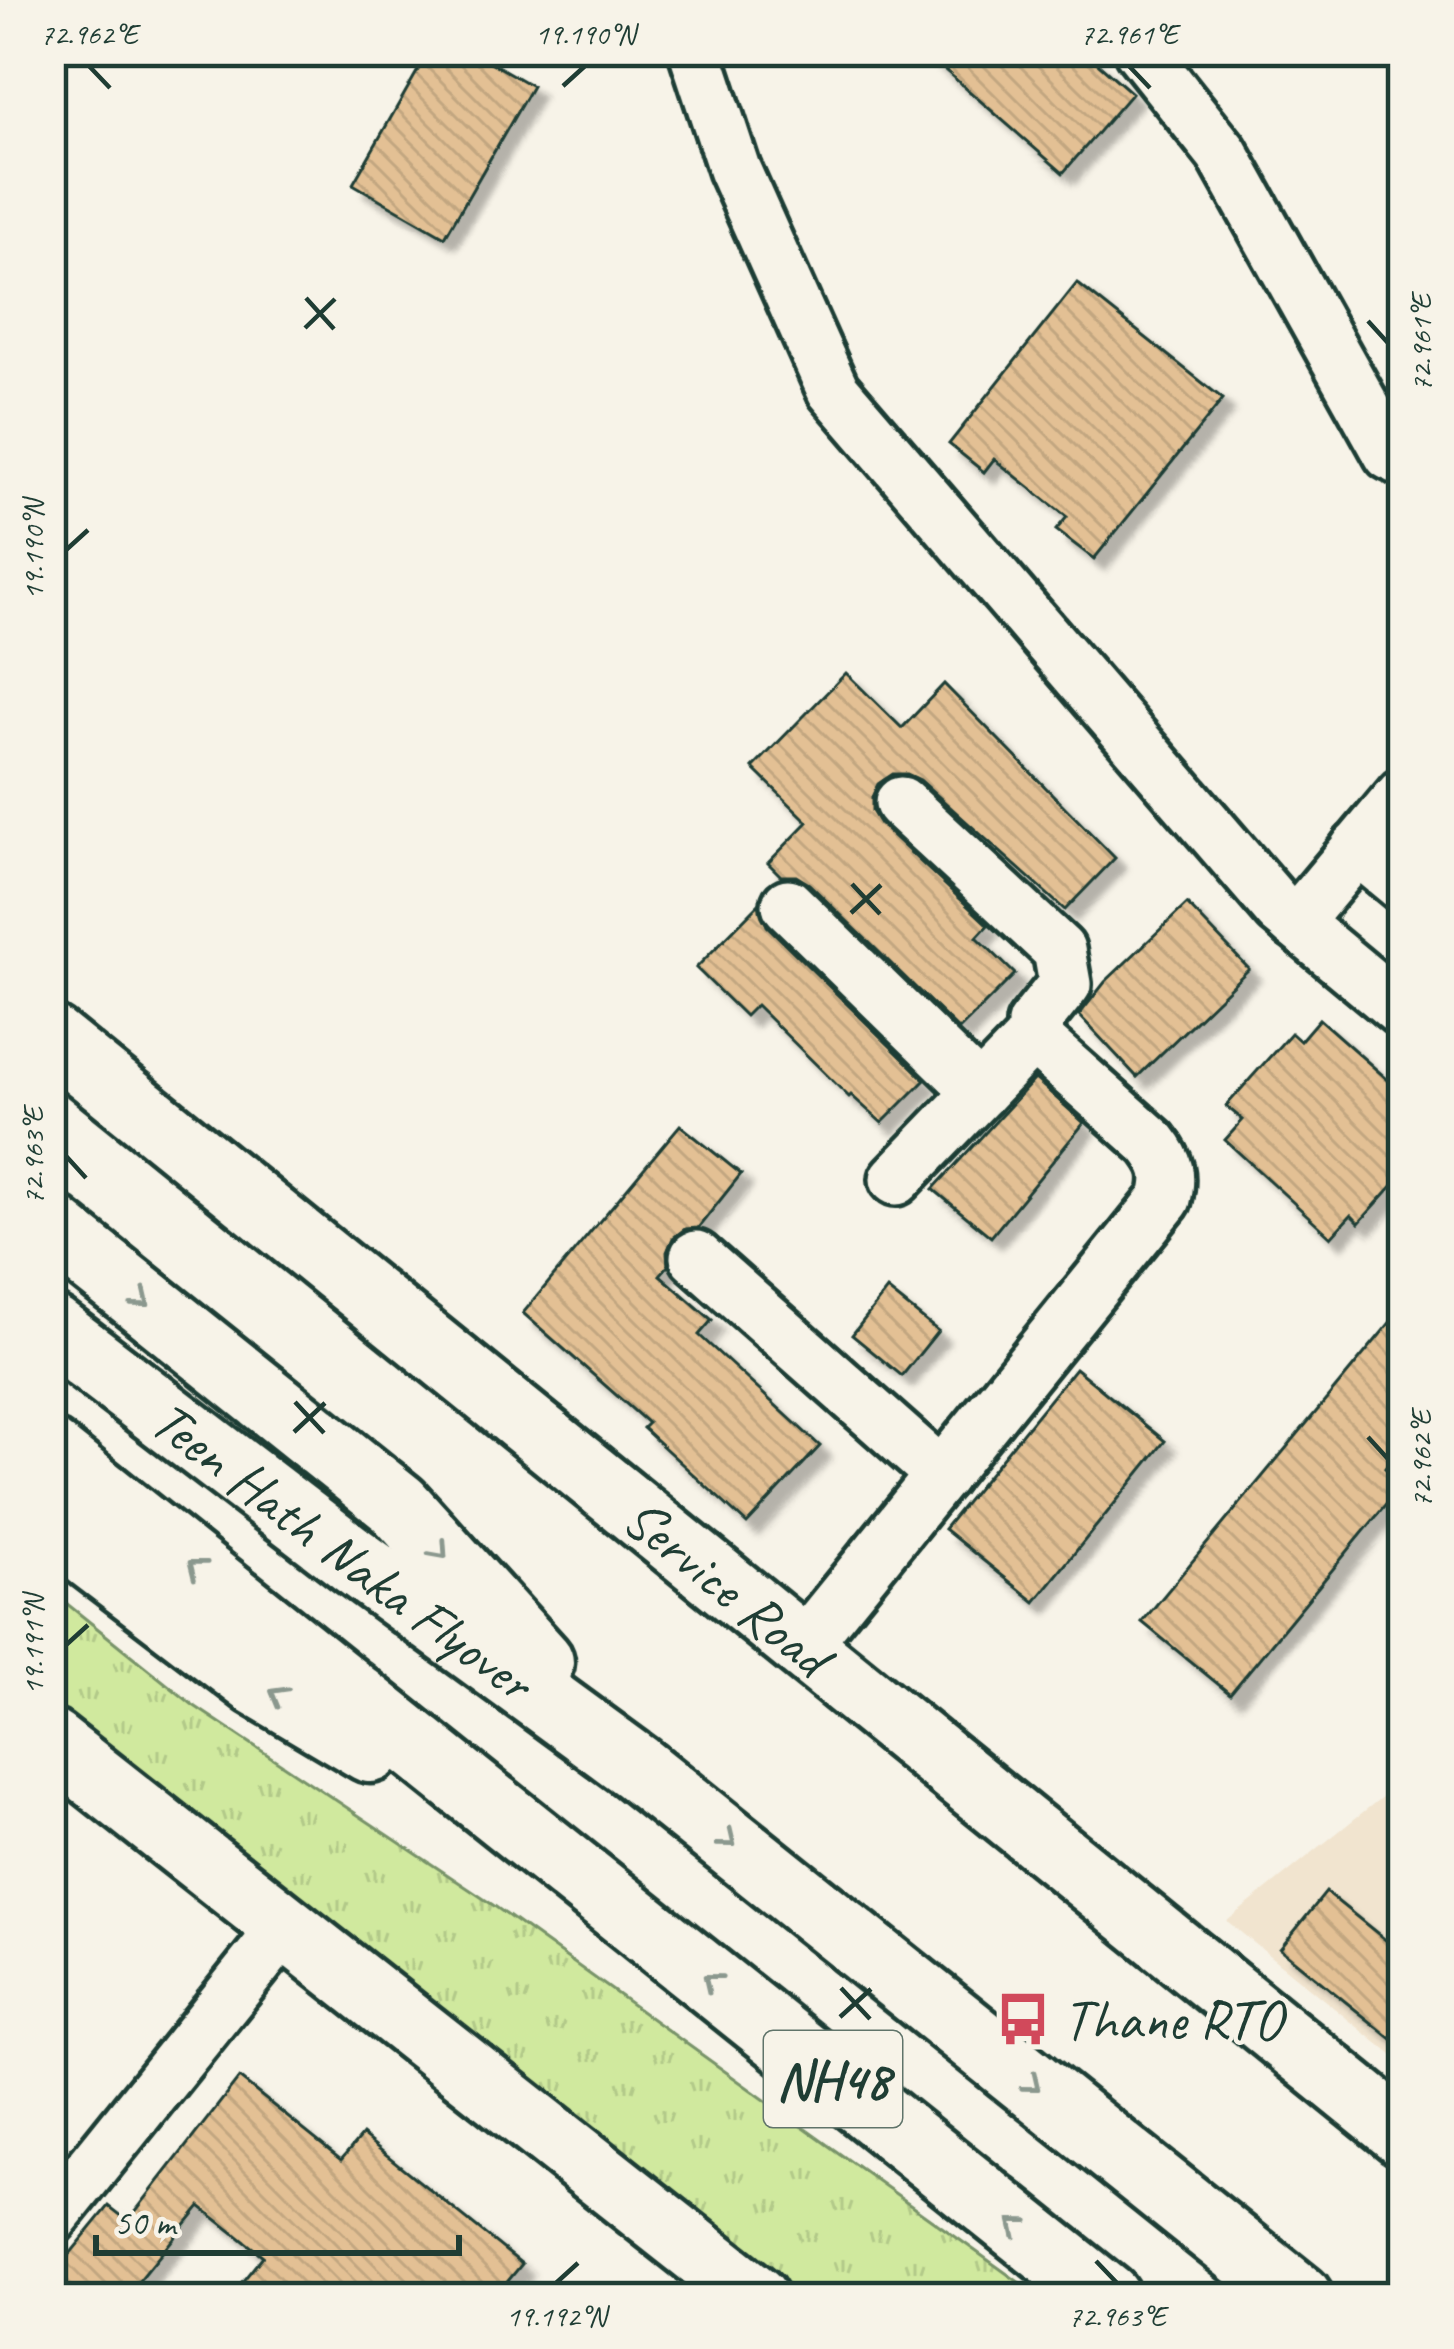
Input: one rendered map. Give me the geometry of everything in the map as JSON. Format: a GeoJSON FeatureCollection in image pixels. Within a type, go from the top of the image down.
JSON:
{"type":"FeatureCollection","features":[{"type":"Feature","properties":{"kind":"highway"},"geometry":{"type":"LineString","coordinates":[[51,1227],[398,1505],[636,1767]]}},
{"type":"Feature","properties":{"kind":"highway","name":"Teen Hath Naka Flyover"},"geometry":{"type":"LineString","coordinates":[[51,1329],[354,1561],[636,1767]]}},
{"type":"Feature","properties":{"kind":"highway","name":"Teen Hath Naka Flyover"},"geometry":{"type":"LineString","coordinates":[[51,1454],[560,1860]]}},
{"type":"Feature","properties":{"kind":"highway"},"geometry":{"type":"LineString","coordinates":[[51,1525],[257,1682],[560,1860]]}},
{"type":"Feature","properties":{"kind":"highway","name":"NH48"},"geometry":{"type":"LineString","coordinates":[[636,1767],[1299,2298]]}},
{"type":"Feature","properties":{"kind":"highway","name":"NH48"},"geometry":{"type":"LineString","coordinates":[[560,1860],[1107,2298]]}},
{"type":"Feature","properties":{"kind":"street"},"geometry":{"type":"LineString","coordinates":[[695,51],[734,170],[833,390],[1295,923],[1403,1012]]}},
{"type":"Feature","properties":{"kind":"street"},"geometry":{"type":"LineString","coordinates":[[1141,51],[1222,153],[1390,454],[1403,460]]}},
{"type":"Feature","properties":{"kind":"street"},"geometry":{"type":"LineString","coordinates":[[1295,923],[1403,794]]}},
{"type":"Feature","properties":{"kind":"street"},"geometry":{"type":"LineString","coordinates":[[896,1179],[1033,1036],[1033,1024],[1066,984],[1059,950],[901,803]]}},
{"type":"Feature","properties":{"kind":"street"},"geometry":{"type":"LineString","coordinates":[[1358,848],[1403,886]]}},
{"type":"Feature","properties":{"kind":"street"},"geometry":{"type":"LineString","coordinates":[[788,905],[980,1092]]}},
{"type":"Feature","properties":{"kind":"street"},"geometry":{"type":"LineString","coordinates":[[802,1647],[1166,1199],[1170,1177],[1152,1143],[1033,1036]]}},
{"type":"Feature","properties":{"kind":"street","name":"Service Road"},"geometry":{"type":"LineString","coordinates":[[51,1038],[1403,2134]]}},
{"type":"Feature","properties":{"kind":"street"},"geometry":{"type":"LineString","coordinates":[[696,1256],[942,1475]]}},
{"type":"Feature","properties":{"kind":"street"},"geometry":{"type":"LineString","coordinates":[[51,1742],[756,2298]]}},
{"type":"Feature","properties":{"kind":"street"},"geometry":{"type":"LineString","coordinates":[[51,2219],[286,1926]]}},
{"type":"Feature","properties":{"kind":"shaded area"},"geometry":{"type":"Polygon","coordinates":[[[1403,1780],[1403,2064],[1227,1921],[1403,1780]]]}},
{"type":"Feature","properties":{"kind":"green space"},"geometry":{"type":"Polygon","coordinates":[[[51,1591],[193,1705],[493,1905],[1041,2298],[791,2298],[51,1714],[51,1591]]]}},
{"type":"Feature","properties":{"kind":"building"},"geometry":{"type":"Polygon","coordinates":[[[429,51],[471,51],[532,86],[445,237],[353,184],[429,51]]]}},
{"type":"Feature","properties":{"kind":"building"},"geometry":{"type":"Polygon","coordinates":[[[923,51],[1084,51],[1132,93],[1063,173],[923,51]]]}},
{"type":"Feature","properties":{"kind":"building"},"geometry":{"type":"Polygon","coordinates":[[[1077,283],[1223,399],[1094,559],[1056,530],[1067,517],[994,459],[984,472],[949,444],[1077,283]]]}},
{"type":"Feature","properties":{"kind":"building"},"geometry":{"type":"Polygon","coordinates":[[[846,673],[902,728],[944,684],[1115,858],[1065,910],[920,780],[893,774],[878,784],[872,811],[880,824],[988,925],[977,937],[1015,974],[959,1030],[809,884],[796,876],[781,876],[768,863],[808,822],[753,768],[846,673]]]}},
{"type":"Feature","properties":{"kind":"building"},"geometry":{"type":"Polygon","coordinates":[[[759,904],[767,926],[925,1080],[882,1123],[756,1005],[745,1016],[696,968],[759,904]]]}},
{"type":"Feature","properties":{"kind":"building"},"geometry":{"type":"Polygon","coordinates":[[[1187,904],[1249,969],[1137,1077],[1079,1015],[1105,982],[1187,904]]]}},
{"type":"Feature","properties":{"kind":"building"},"geometry":{"type":"Polygon","coordinates":[[[1319,1019],[1403,1093],[1403,1174],[1359,1223],[1351,1215],[1331,1237],[1225,1140],[1243,1120],[1226,1106],[1291,1033],[1300,1041],[1319,1019]]]}},
{"type":"Feature","properties":{"kind":"building"},"geometry":{"type":"Polygon","coordinates":[[[1035,1079],[1084,1123],[991,1237],[933,1189],[1035,1079]]]}},
{"type":"Feature","properties":{"kind":"building"},"geometry":{"type":"Polygon","coordinates":[[[680,1125],[741,1174],[698,1228],[685,1229],[673,1238],[668,1266],[660,1275],[712,1320],[699,1335],[820,1446],[747,1524],[643,1428],[648,1423],[523,1313],[680,1125]]]}},
{"type":"Feature","properties":{"kind":"building"},"geometry":{"type":"Polygon","coordinates":[[[887,1290],[938,1331],[902,1376],[852,1335],[887,1290]]]}},
{"type":"Feature","properties":{"kind":"building"},"geometry":{"type":"Polygon","coordinates":[[[1403,1307],[1403,1446],[1385,1468],[1403,1484],[1230,1694],[1142,1622],[1403,1307]]]}},
{"type":"Feature","properties":{"kind":"building"},"geometry":{"type":"Polygon","coordinates":[[[1075,1368],[1165,1441],[1035,1602],[944,1529],[1075,1368]]]}},
{"type":"Feature","properties":{"kind":"building"},"geometry":{"type":"Polygon","coordinates":[[[1326,1892],[1403,1954],[1403,2048],[1280,1949],[1326,1892]]]}},
{"type":"Feature","properties":{"kind":"building"},"geometry":{"type":"Polygon","coordinates":[[[239,2078],[341,2160],[362,2135],[522,2264],[494,2298],[229,2298],[263,2256],[200,2206],[125,2298],[51,2298],[51,2277],[109,2206],[128,2221],[239,2078]]]}},
{"type":"Feature","properties":{"kind":"place","name":"Thane RTO"},"geometry":{"type":"Point","coordinates":[1023,2019]}}]}
